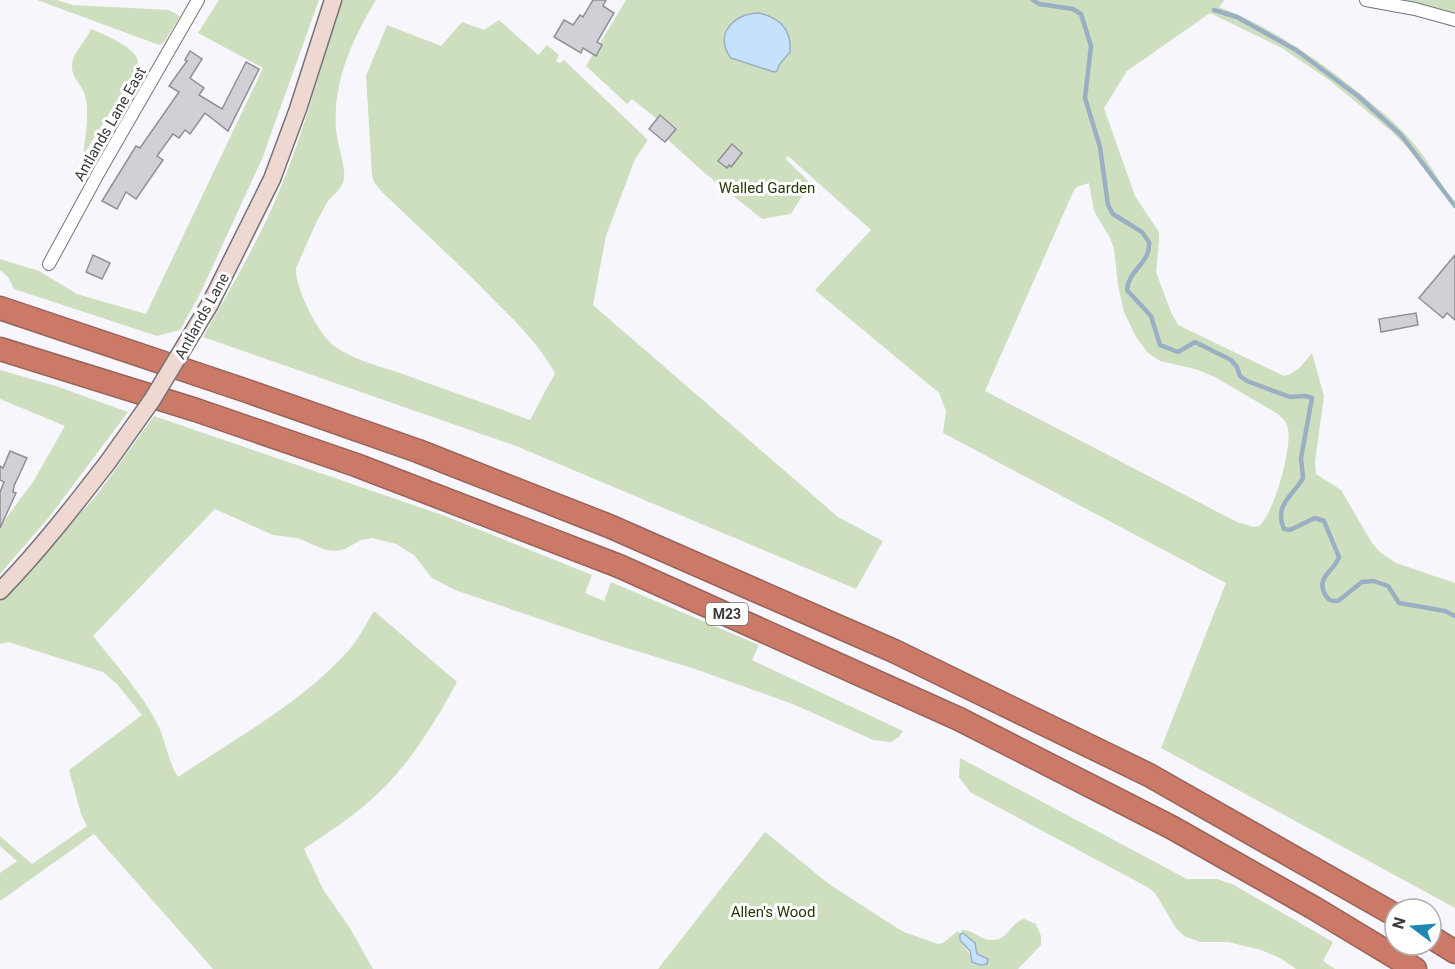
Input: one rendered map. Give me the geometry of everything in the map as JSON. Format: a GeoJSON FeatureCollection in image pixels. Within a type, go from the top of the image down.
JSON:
{"type":"FeatureCollection","features":[{"type":"Feature","properties":{"kind":"highway","name":"M23"},"geometry":{"type":"LineString","coordinates":[[0,308],[418,451],[609,526],[894,651],[1149,775],[1383,908]]}},
{"type":"Feature","properties":{"kind":"highway","name":"M23"},"geometry":{"type":"LineString","coordinates":[[0,349],[196,410],[356,465],[629,570],[959,719],[1171,827],[1314,908],[1415,969]]}},
{"type":"Feature","properties":{"kind":"main road","name":"Antlands Lane"},"geometry":{"type":"LineString","coordinates":[[0,591],[65,518],[108,462],[152,400],[210,304],[272,179],[298,109],[333,0]]}},
{"type":"Feature","properties":{"kind":"street","name":"Antlands Lane East"},"geometry":{"type":"LineString","coordinates":[[49,264],[99,171],[198,0]]}},
{"type":"Feature","properties":{"kind":"street"},"geometry":{"type":"LineString","coordinates":[[1366,0],[1415,9],[1455,20]]}},
{"type":"Feature","properties":{"kind":"green space"},"geometry":{"type":"Polygon","coordinates":[[[37,0],[57,0],[73,5],[169,10],[180,16],[165,41],[159,45],[37,0]]]}},
{"type":"Feature","properties":{"kind":"green space"},"geometry":{"type":"Polygon","coordinates":[[[219,0],[319,0],[262,159],[199,296],[180,330],[157,336],[14,289],[8,277],[0,270],[0,259],[39,271],[77,294],[146,314],[263,68],[198,33],[219,0]]]}},
{"type":"Feature","properties":{"kind":"green space"},"geometry":{"type":"Polygon","coordinates":[[[341,0],[376,0],[352,46],[338,94],[336,129],[344,168],[343,183],[328,201],[296,268],[303,298],[327,339],[340,350],[374,365],[530,420],[555,373],[548,362],[508,314],[381,191],[372,175],[366,76],[387,25],[441,46],[462,22],[484,30],[499,20],[538,55],[547,45],[559,55],[557,62],[564,60],[648,140],[635,159],[606,236],[593,305],[838,517],[883,541],[856,589],[516,446],[203,337],[275,202],[297,145],[341,0]]]}},
{"type":"Feature","properties":{"kind":"green space","name":"Walled Garden"},"geometry":{"type":"Polygon","coordinates":[[[626,0],[1225,0],[1219,7],[1276,34],[1329,69],[1398,127],[1422,154],[1455,206],[1408,148],[1391,131],[1329,80],[1282,48],[1210,13],[1127,71],[1104,108],[1135,196],[1159,232],[1156,272],[1178,325],[1284,376],[1296,370],[1312,353],[1324,396],[1315,462],[1316,474],[1341,490],[1372,543],[1381,553],[1396,563],[1455,583],[1455,908],[1443,901],[1443,897],[1435,897],[1161,748],[1226,583],[943,433],[946,411],[939,393],[815,290],[871,230],[788,156],[786,159],[810,183],[791,214],[762,219],[667,139],[676,128],[661,115],[657,119],[632,99],[627,104],[586,66],[626,0]],[[732,145],[718,161],[727,168],[729,165],[731,167],[742,153],[732,145]],[[1089,183],[1077,187],[985,391],[1237,522],[1254,527],[1259,526],[1265,519],[1281,480],[1289,438],[1287,424],[1278,414],[1215,377],[1195,369],[1160,361],[1148,353],[1136,337],[1124,312],[1114,249],[1094,211],[1089,183]]]}},
{"type":"Feature","properties":{"kind":"green space"},"geometry":{"type":"Polygon","coordinates":[[[1391,0],[1455,0],[1455,16],[1391,0]]]}},
{"type":"Feature","properties":{"kind":"green space"},"geometry":{"type":"Polygon","coordinates":[[[91,29],[126,47],[138,62],[132,76],[83,156],[87,110],[84,91],[73,74],[72,66],[74,56],[91,29]]]}},
{"type":"Feature","properties":{"kind":"green space"},"geometry":{"type":"Polygon","coordinates":[[[0,370],[56,386],[128,412],[50,516],[0,574],[0,526],[33,482],[65,426],[0,399],[0,370]]]}},
{"type":"Feature","properties":{"kind":"green space"},"geometry":{"type":"Polygon","coordinates":[[[154,416],[445,516],[592,575],[585,593],[604,601],[611,582],[759,645],[752,660],[903,731],[891,742],[873,740],[795,705],[695,669],[607,642],[455,590],[432,578],[414,555],[396,544],[372,538],[361,540],[345,549],[326,550],[297,538],[273,535],[215,509],[93,636],[152,713],[178,777],[290,703],[311,686],[349,650],[374,611],[457,682],[416,749],[392,779],[357,812],[304,849],[324,891],[350,928],[373,969],[213,969],[94,834],[0,901],[0,873],[17,861],[0,846],[0,836],[32,864],[87,826],[81,814],[69,770],[142,715],[117,684],[103,672],[8,642],[0,644],[0,601],[96,496],[154,416]]]}},
{"type":"Feature","properties":{"kind":"green space"},"geometry":{"type":"Polygon","coordinates":[[[960,758],[1187,879],[1217,879],[1232,884],[1333,942],[1323,961],[1335,969],[1296,969],[1280,958],[1261,950],[1228,942],[1200,942],[1184,936],[1176,928],[1155,893],[1149,888],[970,792],[959,777],[960,758]]]}},
{"type":"Feature","properties":{"kind":"green space","name":"Allen's Wood"},"geometry":{"type":"Polygon","coordinates":[[[765,832],[829,884],[904,932],[938,944],[943,943],[958,931],[971,961],[977,964],[985,965],[988,959],[977,954],[975,942],[961,930],[993,940],[1002,937],[1024,919],[1036,924],[1041,936],[1041,945],[1018,969],[658,969],[765,832]]]}},
{"type":"Feature","properties":{"kind":"water"},"geometry":{"type":"Polygon","coordinates":[[[759,13],[779,22],[789,37],[790,52],[774,72],[731,58],[726,49],[725,34],[734,21],[759,13]]]}},
{"type":"Feature","properties":{"kind":"water"},"geometry":{"type":"Polygon","coordinates":[[[963,933],[975,943],[977,954],[988,959],[987,964],[980,965],[972,962],[970,951],[960,940],[960,934],[963,933]]]}},
{"type":"Feature","properties":{"kind":"building"},"geometry":{"type":"Polygon","coordinates":[[[593,0],[606,0],[603,6],[614,13],[597,42],[602,45],[596,56],[583,48],[581,53],[554,37],[564,20],[573,25],[580,15],[583,17],[593,0]]]}},
{"type":"Feature","properties":{"kind":"building"},"geometry":{"type":"Polygon","coordinates":[[[190,51],[202,59],[190,78],[204,88],[199,95],[222,109],[246,62],[259,69],[228,131],[205,113],[190,134],[185,130],[179,138],[173,134],[157,156],[163,160],[136,199],[126,192],[117,209],[102,201],[136,146],[140,148],[179,92],[169,86],[187,61],[185,60],[190,51]]]}},
{"type":"Feature","properties":{"kind":"building"},"geometry":{"type":"Polygon","coordinates":[[[660,115],[676,129],[665,142],[649,129],[660,115]]]}},
{"type":"Feature","properties":{"kind":"building"},"geometry":{"type":"Polygon","coordinates":[[[732,144],[742,153],[731,167],[729,165],[727,168],[718,161],[732,144]]]}},
{"type":"Feature","properties":{"kind":"building"},"geometry":{"type":"Polygon","coordinates":[[[93,255],[110,263],[102,279],[86,272],[93,255]]]}},
{"type":"Feature","properties":{"kind":"building"},"geometry":{"type":"Polygon","coordinates":[[[1455,255],[1455,320],[1447,313],[1443,318],[1419,298],[1455,255]]]}},
{"type":"Feature","properties":{"kind":"building"},"geometry":{"type":"Polygon","coordinates":[[[1416,313],[1418,325],[1381,332],[1379,319],[1416,313]]]}},
{"type":"Feature","properties":{"kind":"building"},"geometry":{"type":"Polygon","coordinates":[[[10,451],[27,458],[14,486],[13,492],[16,493],[0,528],[0,492],[4,482],[0,480],[0,466],[3,468],[10,451]]]}},
{"type":"Feature","properties":{"kind":"waterway"},"geometry":{"type":"LineString","coordinates":[[1033,0],[1039,4],[1073,9],[1081,14],[1091,46],[1085,98],[1100,147],[1108,205],[1113,214],[1142,232],[1149,242],[1147,256],[1131,277],[1127,290],[1151,316],[1160,345],[1178,352],[1195,342],[1231,360],[1240,376],[1247,381],[1290,397],[1312,398],[1301,458],[1303,478],[1286,501],[1281,513],[1281,521],[1284,529],[1290,530],[1315,518],[1324,521],[1339,557],[1322,584],[1328,599],[1338,601],[1362,582],[1374,581],[1388,586],[1399,603],[1445,611],[1455,616]]}},
{"type":"Feature","properties":{"kind":"waterway"},"geometry":{"type":"LineString","coordinates":[[1214,10],[1237,17],[1296,50],[1358,96],[1401,135],[1455,206]]}}]}
